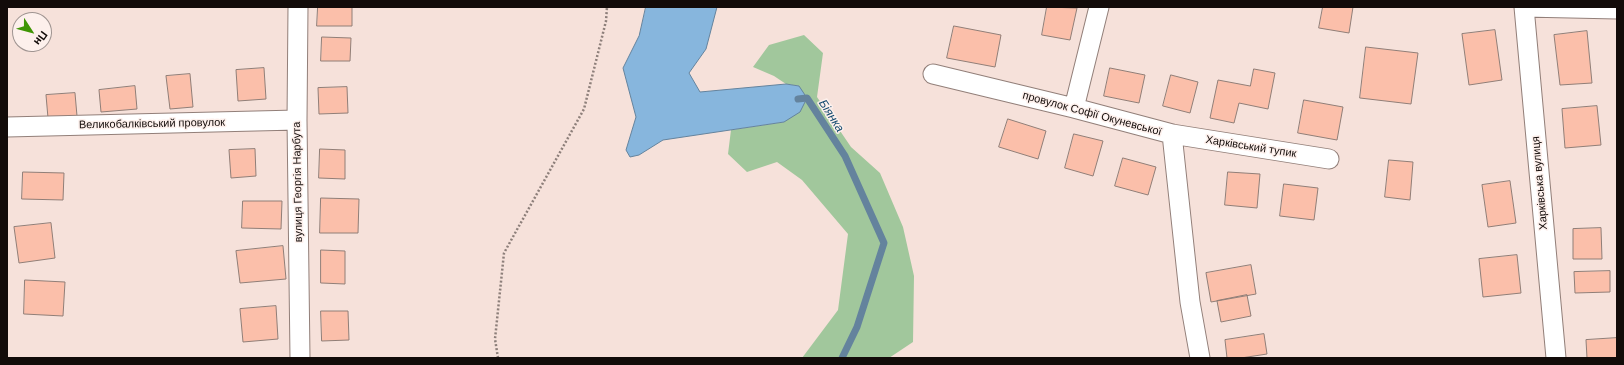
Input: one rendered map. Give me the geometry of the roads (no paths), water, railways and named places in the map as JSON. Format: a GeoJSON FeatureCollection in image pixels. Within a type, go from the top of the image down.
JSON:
{"type":"FeatureCollection","features":[{"type":"Feature","properties":{"kind":"street","name":"вулиця Георгія Нарбута"},"geometry":{"type":"LineString","coordinates":[[298,7],[297,120],[300,358]]}},
{"type":"Feature","properties":{"kind":"street"},"geometry":{"type":"LineString","coordinates":[[1074,108],[1099,7]]}},
{"type":"Feature","properties":{"kind":"street"},"geometry":{"type":"LineString","coordinates":[[1524,7],[1617,9]]}},
{"type":"Feature","properties":{"kind":"street","name":"Харківська вулиця"},"geometry":{"type":"LineString","coordinates":[[1524,7],[1556,358]]}},
{"type":"Feature","properties":{"kind":"street","name":"провулок Софії Окуневської"},"geometry":{"type":"LineString","coordinates":[[933,74],[1074,108],[1172,134],[1190,302],[1200,358]]}},
{"type":"Feature","properties":{"kind":"street","name":"Великобалківський провулок"},"geometry":{"type":"LineString","coordinates":[[7,127],[297,120]]}},
{"type":"Feature","properties":{"kind":"street","name":"Харківський тупик"},"geometry":{"type":"LineString","coordinates":[[1172,134],[1329,159]]}},
{"type":"Feature","properties":{"kind":"water"},"geometry":{"type":"Polygon","coordinates":[[[646,7],[717,7],[706,49],[689,73],[700,92],[786,84],[799,86],[807,98],[800,112],[784,122],[663,140],[639,155],[630,157],[626,150],[636,117],[623,68],[639,36],[646,7]]]}},
{"type":"Feature","properties":{"kind":"waterway","name":"Біянка"},"geometry":{"type":"LineString","coordinates":[[798,99],[807,98],[845,156],[884,243],[857,327],[842,358]]}}]}
